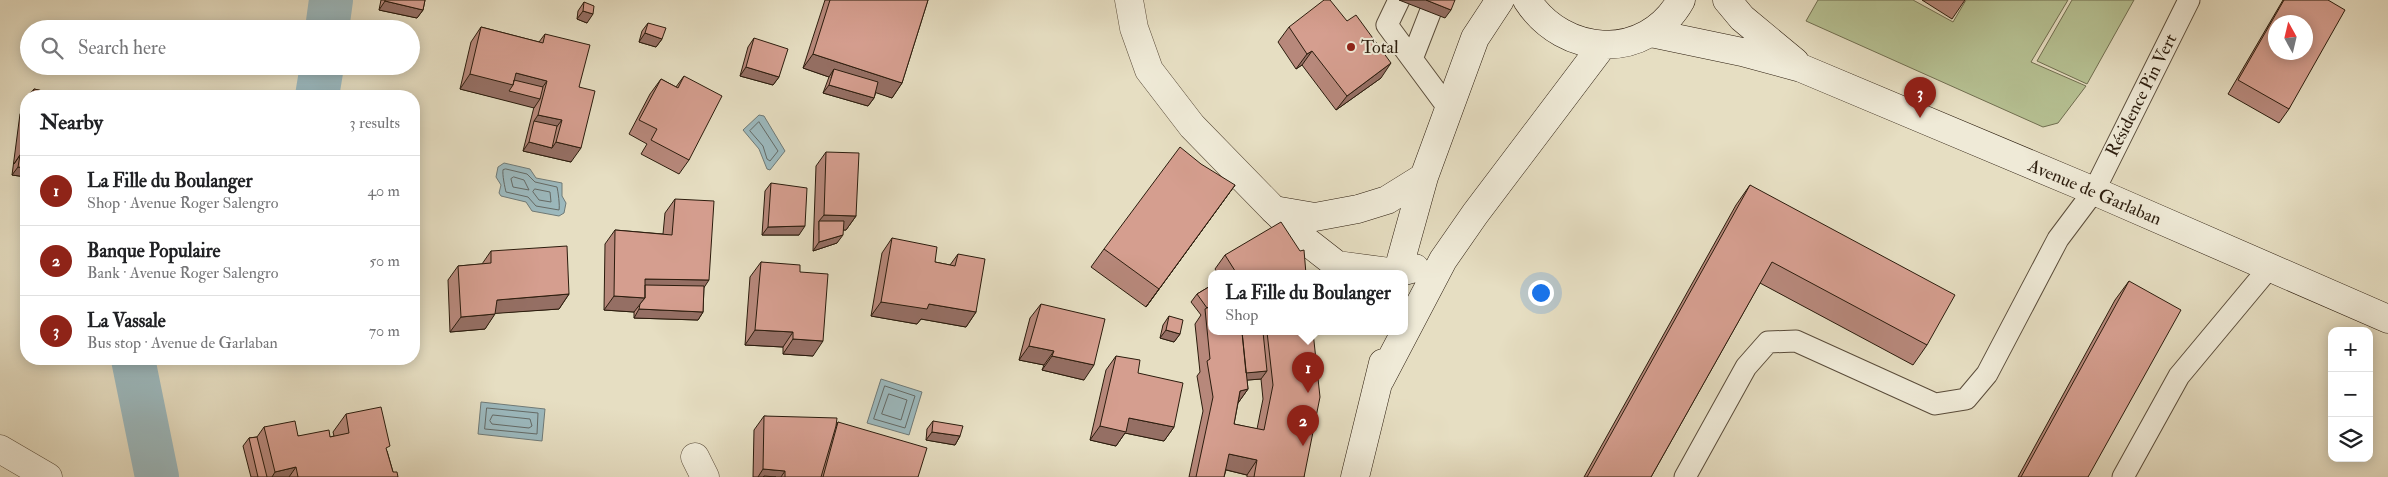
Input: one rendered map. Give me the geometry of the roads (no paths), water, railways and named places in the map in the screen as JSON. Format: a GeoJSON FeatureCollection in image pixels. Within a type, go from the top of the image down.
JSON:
{"type":"FeatureCollection","features":[{"type":"Feature","properties":{"kind":"main road"},"geometry":{"type":"LineString","coordinates":[[1129,0],[1134,28],[1149,70],[1192,126],[1305,240],[1337,266],[1367,270]]}},
{"type":"Feature","properties":{"kind":"main road"},"geometry":{"type":"LineString","coordinates":[[1398,270],[1424,177],[1475,38],[1500,0]]}},
{"type":"Feature","properties":{"kind":"main road"},"geometry":{"type":"LineString","coordinates":[[1527,0],[1547,24],[1573,40],[1602,46],[1627,43],[1650,33],[1674,12],[1681,0]]}},
{"type":"Feature","properties":{"kind":"main road","name":"Avenue de Garlaban"},"geometry":{"type":"LineString","coordinates":[[1727,0],[1742,18],[1801,68]]}},
{"type":"Feature","properties":{"kind":"main road","name":"Avenue de Garlaban"},"geometry":{"type":"LineString","coordinates":[[1650,33],[1742,52],[1801,68],[2094,191],[2388,319]]}},
{"type":"Feature","properties":{"kind":"main road"},"geometry":{"type":"LineString","coordinates":[[1408,327],[1443,260],[1475,214],[1602,46]]}},
{"type":"Feature","properties":{"kind":"main road"},"geometry":{"type":"LineString","coordinates":[[1274,210],[1315,217],[1358,209],[1387,200],[1424,177]]}},
{"type":"Feature","properties":{"kind":"main road"},"geometry":{"type":"LineString","coordinates":[[1408,271],[1443,260]]}},
{"type":"Feature","properties":{"kind":"main road"},"geometry":{"type":"LineString","coordinates":[[1355,477],[1380,380],[1388,335]]}},
{"type":"Feature","properties":{"kind":"main road"},"geometry":{"type":"LineString","coordinates":[[1380,380],[1404,335]]}},
{"type":"Feature","properties":{"kind":"main road"},"geometry":{"type":"LineString","coordinates":[[0,450],[48,477]]}},
{"type":"Feature","properties":{"kind":"lane"},"geometry":{"type":"LineString","coordinates":[[1399,0],[1388,25],[1449,109]]}},
{"type":"Feature","properties":{"kind":"lane"},"geometry":{"type":"LineString","coordinates":[[1412,59],[1435,0]]}},
{"type":"Feature","properties":{"kind":"lane","name":"Résidence Pin Vert"},"geometry":{"type":"LineString","coordinates":[[1685,477],[1746,367],[1768,342],[1796,341],[1935,404],[1966,398],[1987,374],[2058,239],[2094,191],[2189,0]]}},
{"type":"Feature","properties":{"kind":"lane"},"geometry":{"type":"LineString","coordinates":[[2123,477],[2179,376],[2207,345],[2269,268]]}},
{"type":"Feature","properties":{"kind":"water"},"geometry":{"type":"Polygon","coordinates":[[[759,115],[764,116],[785,151],[770,170],[767,169],[759,149],[743,130],[759,115]]]}},
{"type":"Feature","properties":{"kind":"water"},"geometry":{"type":"Polygon","coordinates":[[[504,163],[530,169],[536,178],[562,183],[562,196],[566,203],[564,213],[559,216],[532,211],[526,202],[501,196],[499,193],[501,185],[496,177],[498,167],[504,163]]]}},
{"type":"Feature","properties":{"kind":"water"},"geometry":{"type":"Polygon","coordinates":[[[881,379],[922,392],[909,435],[867,423],[881,379]]]}},
{"type":"Feature","properties":{"kind":"water"},"geometry":{"type":"Polygon","coordinates":[[[481,402],[545,409],[542,441],[478,434],[481,402]]]}},
{"type":"Feature","properties":{"kind":"waterway"},"geometry":{"type":"LineString","coordinates":[[328,20],[331,0]]}},
{"type":"Feature","properties":{"kind":"waterway"},"geometry":{"type":"LineString","coordinates":[[318,90],[320,75]]}},
{"type":"Feature","properties":{"kind":"waterway"},"geometry":{"type":"LineString","coordinates":[[134,365],[157,477]]}},
{"type":"Feature","properties":{"kind":"place","name":"Total"},"geometry":{"type":"Point","coordinates":[1351,47]}},
{"type":"Feature","properties":{"kind":"place","name":"La Vassale"},"geometry":{"type":"Point","coordinates":[1920,118]}},
{"type":"Feature","properties":{"kind":"place","name":"La Fille du Boulanger"},"geometry":{"type":"Point","coordinates":[1308,393]}},
{"type":"Feature","properties":{"kind":"place","name":"Banque Populaire"},"geometry":{"type":"Point","coordinates":[1303,446]}}]}
